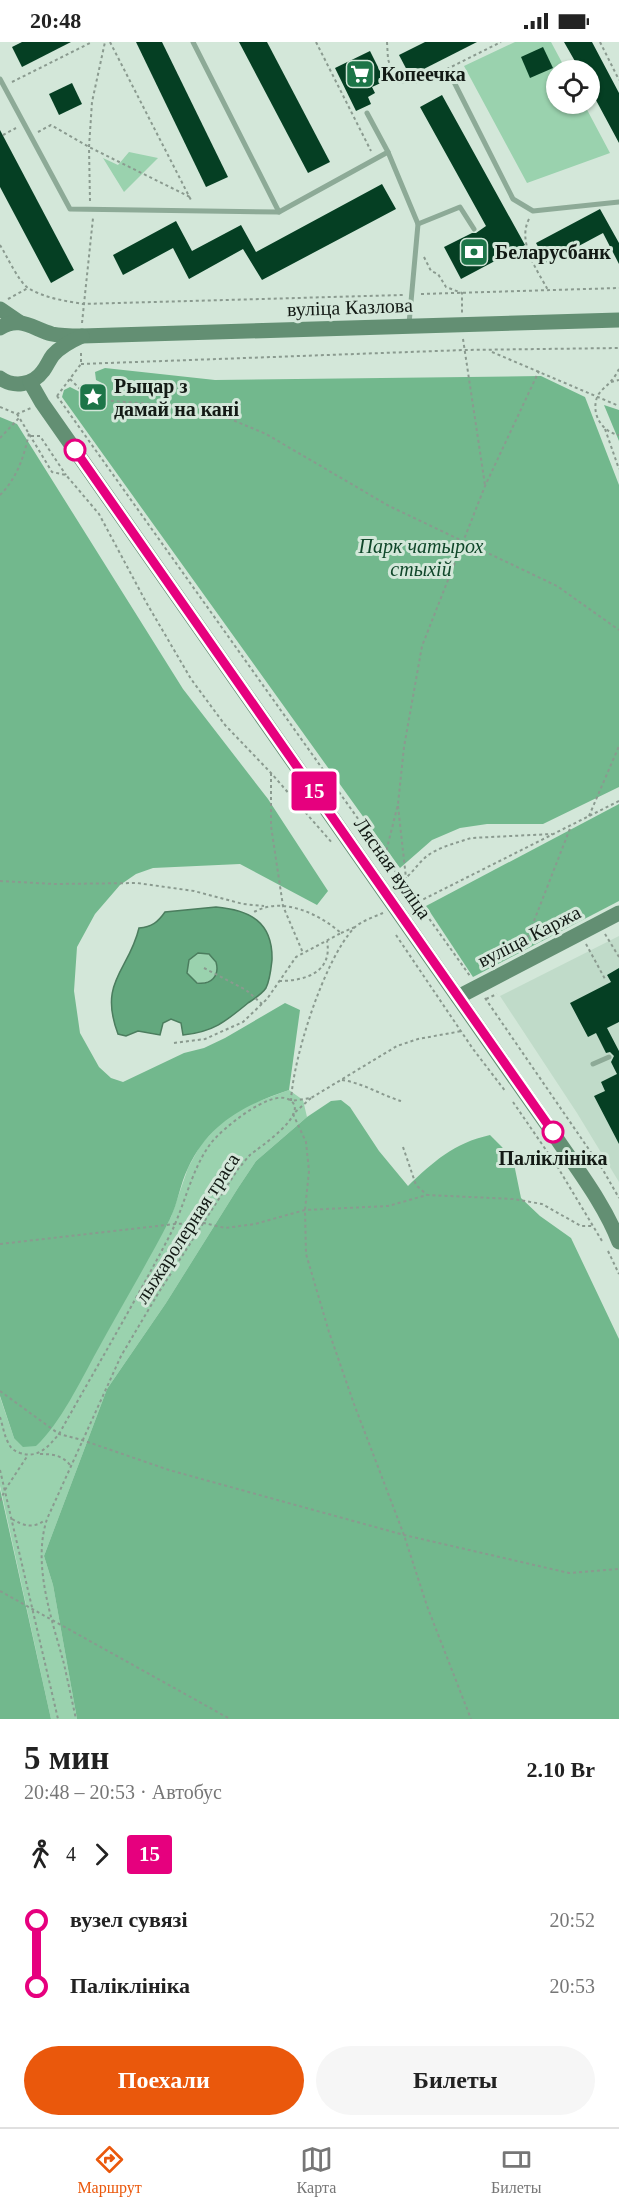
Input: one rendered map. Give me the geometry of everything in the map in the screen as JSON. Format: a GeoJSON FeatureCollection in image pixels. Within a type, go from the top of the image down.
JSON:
{"type":"FeatureCollection","features":[{"type":"Feature","properties":{"kind":"main road","name":"вуліца Казлова"},"geometry":{"type":"LineString","coordinates":[[0,309],[19,322],[55,334],[82,336],[619,320]]}},
{"type":"Feature","properties":{"kind":"main road"},"geometry":{"type":"LineString","coordinates":[[0,328],[19,322]]}},
{"type":"Feature","properties":{"kind":"main road"},"geometry":{"type":"LineString","coordinates":[[37,328],[48,343],[49,361]]}},
{"type":"Feature","properties":{"kind":"main road"},"geometry":{"type":"LineString","coordinates":[[0,378],[13,384],[30,382],[42,374],[49,361],[59,350],[82,336]]}},
{"type":"Feature","properties":{"kind":"main road","name":"Лясная вуліца"},"geometry":{"type":"LineString","coordinates":[[30,382],[42,404],[559,1142],[617,1233]]}},
{"type":"Feature","properties":{"kind":"main road","name":"вуліца Каржа"},"geometry":{"type":"LineString","coordinates":[[458,997],[619,913]]}},
{"type":"Feature","properties":{"kind":"lane"},"geometry":{"type":"LineString","coordinates":[[194,42],[279,212]]}},
{"type":"Feature","properties":{"kind":"lane"},"geometry":{"type":"LineString","coordinates":[[0,79],[70,209],[279,212],[388,152]]}},
{"type":"Feature","properties":{"kind":"lane"},"geometry":{"type":"LineString","coordinates":[[454,82],[513,199],[533,211],[619,202]]}},
{"type":"Feature","properties":{"kind":"lane"},"geometry":{"type":"LineString","coordinates":[[367,113],[388,152],[418,224],[409,326]]}},
{"type":"Feature","properties":{"kind":"lane"},"geometry":{"type":"LineString","coordinates":[[418,224],[460,207],[474,228]]}},
{"type":"Feature","properties":{"kind":"lane"},"geometry":{"type":"LineString","coordinates":[[593,1064],[609,1057]]}},
{"type":"Feature","properties":{"kind":"path"},"geometry":{"type":"LineString","coordinates":[[4,86],[92,42]]}},
{"type":"Feature","properties":{"kind":"path"},"geometry":{"type":"LineString","coordinates":[[83,304],[94,209],[90,200],[89,147],[92,102],[105,42]]}},
{"type":"Feature","properties":{"kind":"path"},"geometry":{"type":"LineString","coordinates":[[110,42],[190,197],[195,211]]}},
{"type":"Feature","properties":{"kind":"path"},"geometry":{"type":"LineString","coordinates":[[316,42],[375,159]]}},
{"type":"Feature","properties":{"kind":"path"},"geometry":{"type":"LineString","coordinates":[[387,42],[388,59],[395,82],[419,83],[501,42]]}},
{"type":"Feature","properties":{"kind":"path"},"geometry":{"type":"LineString","coordinates":[[600,42],[619,80]]}},
{"type":"Feature","properties":{"kind":"path"},"geometry":{"type":"LineString","coordinates":[[3,135],[24,124]]}},
{"type":"Feature","properties":{"kind":"path"},"geometry":{"type":"LineString","coordinates":[[31,136],[51,125],[89,147],[190,197]]}},
{"type":"Feature","properties":{"kind":"path"},"geometry":{"type":"LineString","coordinates":[[533,211],[524,228],[529,255],[548,290]]}},
{"type":"Feature","properties":{"kind":"path"},"geometry":{"type":"LineString","coordinates":[[0,244],[28,288],[61,300],[83,304],[619,288]]}},
{"type":"Feature","properties":{"kind":"path"},"geometry":{"type":"LineString","coordinates":[[422,254],[431,271],[438,274],[446,287],[462,293]]}},
{"type":"Feature","properties":{"kind":"path"},"geometry":{"type":"LineString","coordinates":[[0,304],[28,288]]}},
{"type":"Feature","properties":{"kind":"path"},"geometry":{"type":"LineString","coordinates":[[462,293],[464,350],[485,486]]}},
{"type":"Feature","properties":{"kind":"path"},"geometry":{"type":"LineString","coordinates":[[81,364],[464,350],[619,348]]}},
{"type":"Feature","properties":{"kind":"path"},"geometry":{"type":"LineString","coordinates":[[490,351],[619,406]]}},
{"type":"Feature","properties":{"kind":"path"},"geometry":{"type":"LineString","coordinates":[[619,369],[611,382],[602,389],[595,409],[598,421],[605,429],[619,469]]}},
{"type":"Feature","properties":{"kind":"path"},"geometry":{"type":"LineString","coordinates":[[385,856],[398,804],[404,747],[422,646],[485,486],[539,371]]}},
{"type":"Feature","properties":{"kind":"path"},"geometry":{"type":"LineString","coordinates":[[70,379],[83,392],[100,400],[204,408],[266,434],[389,506],[557,586],[619,630]]}},
{"type":"Feature","properties":{"kind":"path"},"geometry":{"type":"LineString","coordinates":[[611,382],[619,380]]}},
{"type":"Feature","properties":{"kind":"path"},"geometry":{"type":"LineString","coordinates":[[57,396],[472,979]]}},
{"type":"Feature","properties":{"kind":"path"},"geometry":{"type":"LineString","coordinates":[[17,414],[52,472],[66,475]]}},
{"type":"Feature","properties":{"kind":"path"},"geometry":{"type":"LineString","coordinates":[[0,438],[19,418]]}},
{"type":"Feature","properties":{"kind":"path"},"geometry":{"type":"LineString","coordinates":[[605,429],[619,435]]}},
{"type":"Feature","properties":{"kind":"path"},"geometry":{"type":"LineString","coordinates":[[30,435],[40,436],[66,475],[99,514],[190,679],[225,725],[271,772],[333,844]]}},
{"type":"Feature","properties":{"kind":"path"},"geometry":{"type":"LineString","coordinates":[[0,495],[11,484],[24,456],[30,435]]}},
{"type":"Feature","properties":{"kind":"path"},"geometry":{"type":"LineString","coordinates":[[589,816],[619,746]]}},
{"type":"Feature","properties":{"kind":"path"},"geometry":{"type":"LineString","coordinates":[[271,772],[271,825],[283,906],[303,953]]}},
{"type":"Feature","properties":{"kind":"path"},"geometry":{"type":"LineString","coordinates":[[418,902],[619,801]]}},
{"type":"Feature","properties":{"kind":"path"},"geometry":{"type":"LineString","coordinates":[[398,804],[406,878]]}},
{"type":"Feature","properties":{"kind":"path"},"geometry":{"type":"LineString","coordinates":[[532,946],[522,951],[571,825]]}},
{"type":"Feature","properties":{"kind":"path"},"geometry":{"type":"LineString","coordinates":[[402,881],[427,856],[461,841],[471,838],[555,834]]}},
{"type":"Feature","properties":{"kind":"path"},"geometry":{"type":"LineString","coordinates":[[0,881],[54,884],[137,883],[194,891],[243,904],[283,906],[318,916],[341,933]]}},
{"type":"Feature","properties":{"kind":"path"},"geometry":{"type":"LineString","coordinates":[[254,912],[267,907]]}},
{"type":"Feature","properties":{"kind":"path"},"geometry":{"type":"LineString","coordinates":[[174,1043],[189,1042],[218,1034],[243,1022],[262,1004],[296,957],[383,913]]}},
{"type":"Feature","properties":{"kind":"path"},"geometry":{"type":"LineString","coordinates":[[356,926],[340,948],[313,1008],[300,1047],[291,1101],[293,1114],[306,1142],[309,1171],[305,1210],[306,1254],[329,1332],[354,1404],[471,1719]]}},
{"type":"Feature","properties":{"kind":"path"},"geometry":{"type":"LineString","coordinates":[[395,933],[461,1031],[526,1121],[594,1226],[619,1274]]}},
{"type":"Feature","properties":{"kind":"path"},"geometry":{"type":"LineString","coordinates":[[605,934],[619,957]]}},
{"type":"Feature","properties":{"kind":"path"},"geometry":{"type":"LineString","coordinates":[[279,981],[309,977],[319,970],[327,956],[327,941]]}},
{"type":"Feature","properties":{"kind":"path"},"geometry":{"type":"LineString","coordinates":[[586,944],[605,979]]}},
{"type":"Feature","properties":{"kind":"path"},"geometry":{"type":"LineString","coordinates":[[204,968],[246,990],[262,1004]]}},
{"type":"Feature","properties":{"kind":"path"},"geometry":{"type":"LineString","coordinates":[[486,999],[603,1170],[619,1198]]}},
{"type":"Feature","properties":{"kind":"path"},"geometry":{"type":"LineString","coordinates":[[310,1098],[397,1046],[418,1039],[461,1031]]}},
{"type":"Feature","properties":{"kind":"path"},"geometry":{"type":"LineString","coordinates":[[342,1080],[364,1085],[401,1101]]}},
{"type":"Feature","properties":{"kind":"path","name":"лыжаролерная траса"},"geometry":{"type":"LineString","coordinates":[[37,1454],[49,1446],[59,1434],[153,1267],[175,1224],[203,1155],[224,1129],[261,1104],[284,1098],[291,1101],[310,1098]]}},
{"type":"Feature","properties":{"kind":"path","name":"лыжаролерная траса"},"geometry":{"type":"LineString","coordinates":[[76,1719],[52,1620],[41,1555],[41,1541],[47,1518],[121,1356],[159,1292],[238,1169],[249,1156],[281,1131],[291,1121],[293,1114],[310,1098]]}},
{"type":"Feature","properties":{"kind":"path"},"geometry":{"type":"LineString","coordinates":[[403,1147],[416,1185],[427,1195]]}},
{"type":"Feature","properties":{"kind":"path"},"geometry":{"type":"LineString","coordinates":[[0,1244],[175,1224],[204,1222],[225,1228],[255,1224],[305,1210],[388,1206],[427,1195],[513,1199],[542,1204],[581,1226],[594,1226]]}},
{"type":"Feature","properties":{"kind":"path"},"geometry":{"type":"LineString","coordinates":[[0,1391],[59,1434],[169,1470],[404,1535],[569,1573],[619,1569]]}},
{"type":"Feature","properties":{"kind":"path"},"geometry":{"type":"LineString","coordinates":[[0,1417],[9,1446],[15,1451],[57,1455],[71,1466]]}},
{"type":"Feature","properties":{"kind":"path"},"geometry":{"type":"LineString","coordinates":[[0,1502],[28,1454]]}},
{"type":"Feature","properties":{"kind":"path"},"geometry":{"type":"LineString","coordinates":[[0,1470],[58,1719]]}},
{"type":"Feature","properties":{"kind":"path"},"geometry":{"type":"LineString","coordinates":[[11,1518],[31,1527],[47,1518]]}},
{"type":"Feature","properties":{"kind":"path"},"geometry":{"type":"LineString","coordinates":[[0,1591],[230,1719]]}},
{"type":"Feature","properties":{"kind":"shaded area"},"geometry":{"type":"Polygon","coordinates":[[[515,42],[551,42],[561,60],[546,60],[546,114],[589,114],[610,153],[527,183],[464,66],[515,42]]]}},
{"type":"Feature","properties":{"kind":"shaded area"},"geometry":{"type":"Polygon","coordinates":[[[129,152],[158,158],[124,192],[103,158],[118,165],[129,152]]]}},
{"type":"Feature","properties":{"kind":"shaded area"},"geometry":{"type":"Polygon","coordinates":[[[216,907],[239,911],[257,920],[264,927],[271,947],[272,960],[267,985],[260,994],[232,1016],[211,1029],[183,1035],[181,1023],[171,1019],[163,1023],[160,1035],[138,1031],[126,1036],[118,1034],[111,1001],[117,977],[129,955],[139,928],[154,923],[165,912],[216,907]],[[198,953],[189,960],[187,973],[197,983],[210,981],[217,971],[216,962],[209,954],[198,953]]]}},
{"type":"Feature","properties":{"kind":"shaded area"},"geometry":{"type":"Polygon","coordinates":[[[619,936],[619,1182],[577,1113],[500,996],[619,936]]]}},
{"type":"Feature","properties":{"kind":"shaded area"},"geometry":{"type":"Polygon","coordinates":[[[202,953],[213,957],[217,968],[213,979],[202,983],[191,979],[187,968],[191,957],[202,953]]]}},
{"type":"Feature","properties":{"kind":"shaded area"},"geometry":{"type":"Polygon","coordinates":[[[289,1090],[303,1100],[307,1117],[256,1161],[166,1303],[107,1389],[44,1556],[53,1585],[77,1719],[51,1719],[0,1486],[0,1397],[14,1438],[88,1366],[171,1217],[188,1168],[201,1144],[224,1120],[246,1106],[289,1090]]]}},
{"type":"Feature","properties":{"kind":"green space","name":"Парк чатырох стыхій"},"geometry":{"type":"Polygon","coordinates":[[[105,368],[215,380],[541,376],[585,397],[619,485],[619,787],[543,824],[487,824],[460,828],[432,840],[400,868],[62,397],[64,390],[70,387],[90,397],[99,395],[104,389],[102,383],[96,380],[95,372],[105,368]]]}},
{"type":"Feature","properties":{"kind":"green space"},"geometry":{"type":"Polygon","coordinates":[[[604,405],[619,410],[619,441],[604,405]]]}},
{"type":"Feature","properties":{"kind":"green space"},"geometry":{"type":"Polygon","coordinates":[[[0,417],[17,424],[183,689],[268,799],[328,891],[317,905],[240,864],[153,868],[136,874],[120,885],[95,914],[77,947],[74,991],[80,1033],[99,1067],[111,1078],[123,1082],[184,1053],[204,1048],[285,1003],[300,1010],[289,1090],[243,1109],[229,1118],[206,1139],[188,1168],[173,1213],[70,1401],[36,1446],[23,1447],[14,1438],[0,1396],[0,417]]]}},
{"type":"Feature","properties":{"kind":"green space"},"geometry":{"type":"Polygon","coordinates":[[[619,804],[619,901],[473,977],[426,906],[619,804]]]}},
{"type":"Feature","properties":{"kind":"green space"},"geometry":{"type":"Polygon","coordinates":[[[341,1100],[350,1107],[379,1151],[408,1186],[445,1154],[466,1143],[490,1135],[514,1164],[521,1198],[540,1216],[571,1238],[619,1339],[619,1719],[77,1719],[53,1585],[44,1556],[107,1389],[166,1303],[256,1161],[307,1117],[331,1101],[341,1100]]]}},
{"type":"Feature","properties":{"kind":"green space"},"geometry":{"type":"Polygon","coordinates":[[[0,1489],[51,1719],[0,1719],[0,1489]]]}},
{"type":"Feature","properties":{"kind":"building"},"geometry":{"type":"Polygon","coordinates":[[[22,42],[71,42],[22,67],[12,47],[22,42]]]}},
{"type":"Feature","properties":{"kind":"building"},"geometry":{"type":"Polygon","coordinates":[[[136,42],[162,42],[228,177],[206,187],[136,42]]]}},
{"type":"Feature","properties":{"kind":"building"},"geometry":{"type":"Polygon","coordinates":[[[239,42],[267,42],[330,162],[308,173],[239,42]]]}},
{"type":"Feature","properties":{"kind":"building"},"geometry":{"type":"Polygon","coordinates":[[[425,42],[477,42],[410,76],[399,55],[425,42]]]}},
{"type":"Feature","properties":{"kind":"building"},"geometry":{"type":"Polygon","coordinates":[[[564,42],[592,42],[619,93],[619,143],[600,108],[600,60],[574,60],[564,42]]]}},
{"type":"Feature","properties":{"kind":"building"},"geometry":{"type":"Polygon","coordinates":[[[543,47],[549,60],[546,60],[546,71],[530,78],[521,57],[543,47]]]}},
{"type":"Feature","properties":{"kind":"building","name":"Копеечка"},"geometry":{"type":"Polygon","coordinates":[[[370,51],[385,81],[372,87],[375,93],[368,97],[371,104],[356,111],[335,68],[370,51]]]}},
{"type":"Feature","properties":{"kind":"building"},"geometry":{"type":"Polygon","coordinates":[[[72,83],[82,104],[59,115],[49,94],[72,83]]]}},
{"type":"Feature","properties":{"kind":"building"},"geometry":{"type":"Polygon","coordinates":[[[442,95],[525,245],[461,279],[444,247],[486,226],[420,107],[442,95]]]}},
{"type":"Feature","properties":{"kind":"building"},"geometry":{"type":"Polygon","coordinates":[[[0,130],[74,270],[51,283],[0,187],[0,130]]]}},
{"type":"Feature","properties":{"kind":"building"},"geometry":{"type":"Polygon","coordinates":[[[382,184],[396,209],[262,280],[243,249],[189,279],[173,248],[123,275],[113,255],[176,221],[192,251],[241,225],[256,252],[382,184]]]}},
{"type":"Feature","properties":{"kind":"building"},"geometry":{"type":"Polygon","coordinates":[[[600,209],[619,243],[619,264],[603,233],[547,263],[536,243],[600,209]]]}},
{"type":"Feature","properties":{"kind":"building"},"geometry":{"type":"Polygon","coordinates":[[[619,968],[619,1022],[607,1028],[619,1051],[619,1144],[594,1096],[605,1091],[601,1082],[617,1074],[611,1062],[614,1056],[610,1052],[606,1053],[596,1033],[588,1037],[570,1003],[611,982],[607,975],[619,968]]]}},
{"type":"Feature","properties":{"kind":"bus line","name":"15"},"geometry":{"type":"LineString","coordinates":[[75,450],[519,1087],[553,1132]]}},
{"type":"Feature","properties":{"kind":"place","name":"Копеечка"},"geometry":{"type":"Point","coordinates":[360,74]}},
{"type":"Feature","properties":{"kind":"place","name":"Беларусбанк"},"geometry":{"type":"Point","coordinates":[474,252]}},
{"type":"Feature","properties":{"kind":"place","name":"Рыцар з дамай на кані"},"geometry":{"type":"Point","coordinates":[93,397]}},
{"type":"Feature","properties":{"kind":"place","name":"Паліклініка"},"geometry":{"type":"Point","coordinates":[553,1132]}}]}
